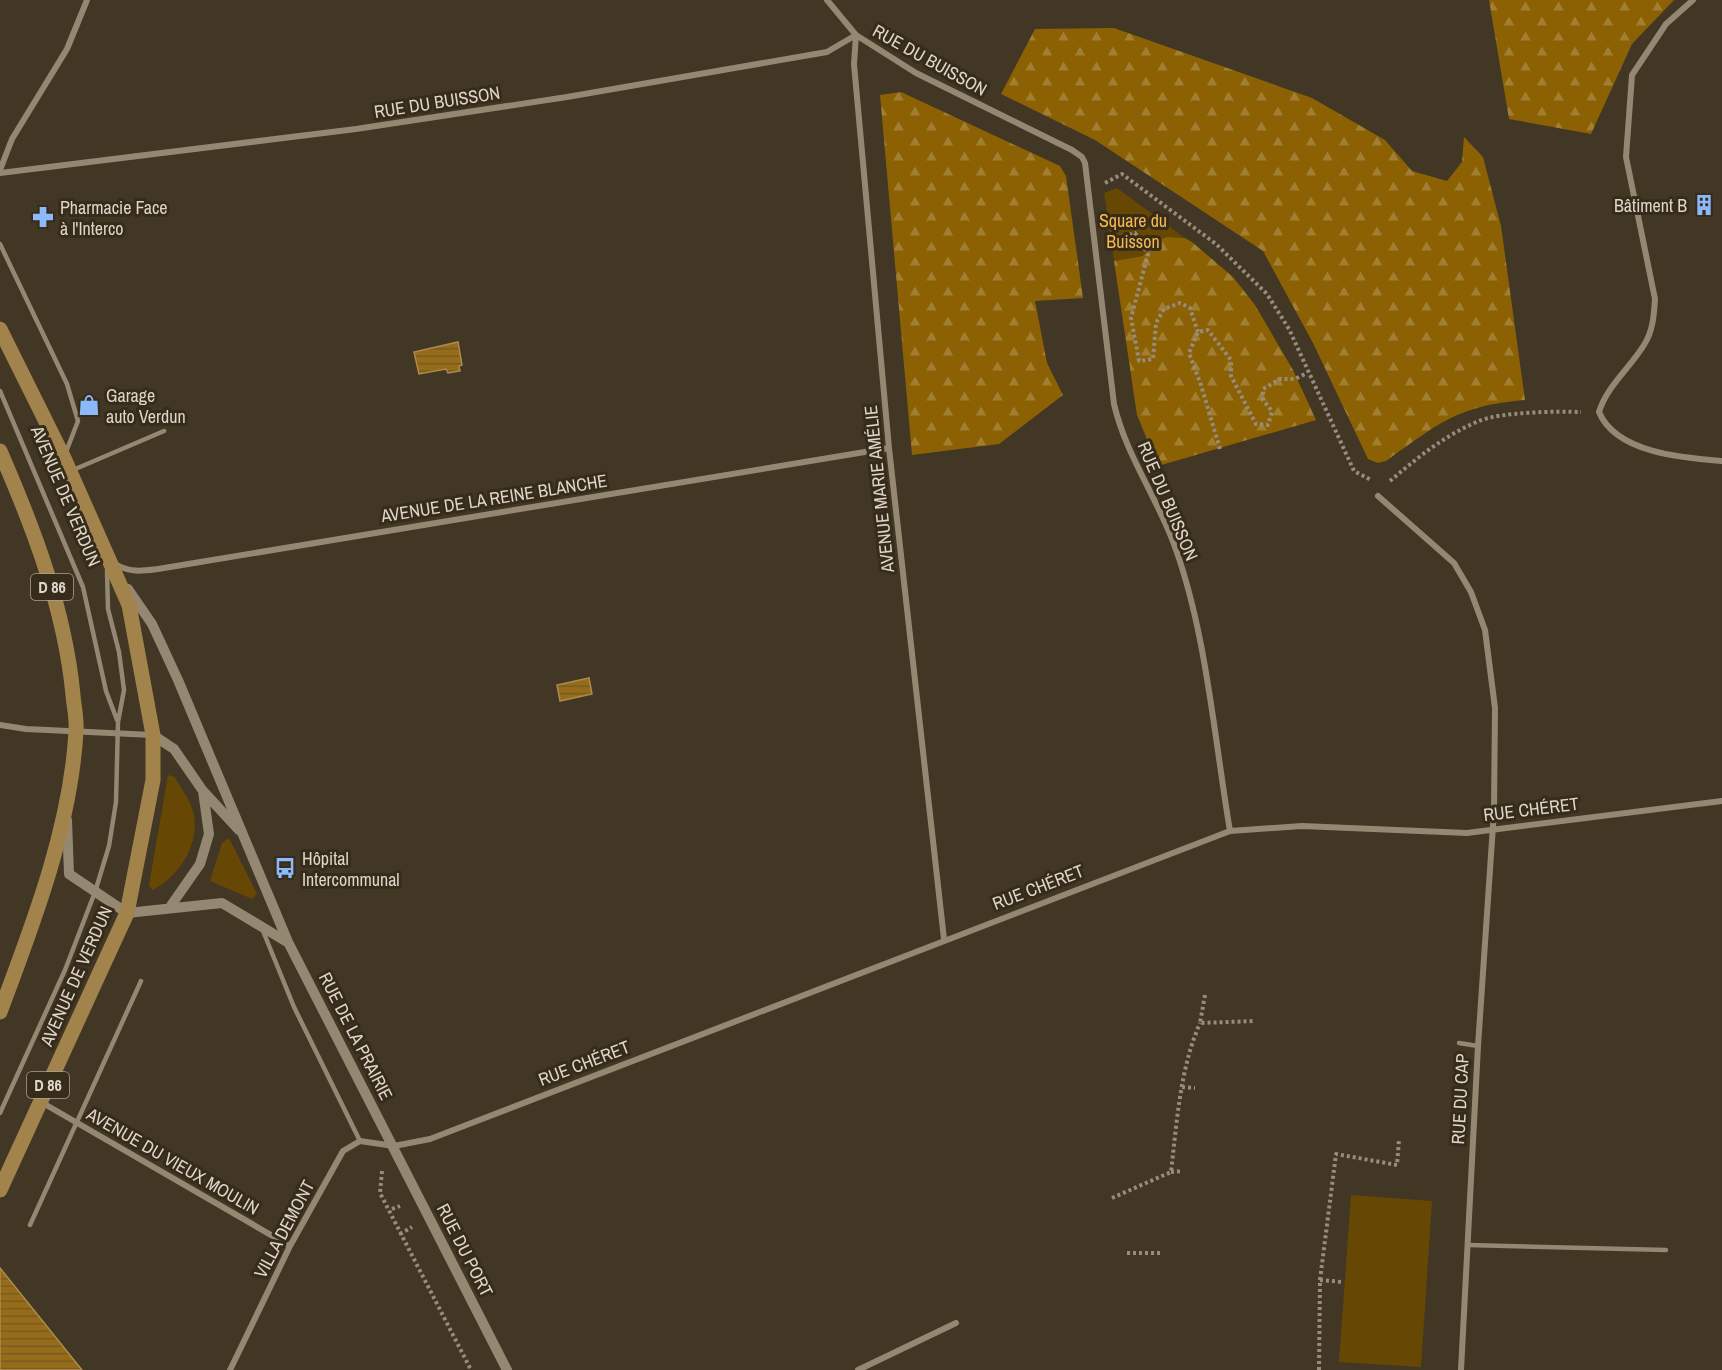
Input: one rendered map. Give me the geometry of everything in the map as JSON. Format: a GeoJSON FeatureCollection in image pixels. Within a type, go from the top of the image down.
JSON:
{"type":"FeatureCollection","features":[{"type":"Feature","properties":{"kind":"main road","name":"AVENUE DE VERDUN"},"geometry":{"type":"LineString","coordinates":[[0,330],[67,464],[129,605],[153,735],[153,780],[127,913],[0,1190]]}},
{"type":"Feature","properties":{"kind":"main road","name":"D 86"},"geometry":{"type":"LineString","coordinates":[[0,451],[57,599],[70,666],[76,730],[66,807],[28,938],[0,1012]]}},
{"type":"Feature","properties":{"kind":"street"},"geometry":{"type":"LineString","coordinates":[[0,171],[12,138],[67,49],[87,0]]}},
{"type":"Feature","properties":{"kind":"street"},"geometry":{"type":"LineString","coordinates":[[827,0],[856,35]]}},
{"type":"Feature","properties":{"kind":"street"},"geometry":{"type":"LineString","coordinates":[[1693,0],[1666,24],[1632,75],[1626,157],[1655,299],[1654,323],[1646,344],[1607,395],[1599,412],[1609,429],[1617,437],[1677,457],[1722,461]]}},
{"type":"Feature","properties":{"kind":"street","name":"RUE DU BUISSON"},"geometry":{"type":"LineString","coordinates":[[0,171],[356,129],[567,98],[826,52],[856,35],[916,73],[1082,157],[1119,425],[1172,539],[1194,612],[1230,831]]}},
{"type":"Feature","properties":{"kind":"street","name":"AVENUE MARIE AMÉLIE"},"geometry":{"type":"LineString","coordinates":[[856,35],[854,64],[889,448],[944,939]]}},
{"type":"Feature","properties":{"kind":"street","name":"AVENUE DE LA REINE BLANCHE"},"geometry":{"type":"LineString","coordinates":[[107,559],[125,570],[158,569],[889,448]]}},
{"type":"Feature","properties":{"kind":"street","name":"RUE DU CAP"},"geometry":{"type":"LineString","coordinates":[[1378,496],[1454,563],[1471,592],[1485,630],[1495,708],[1492,829],[1461,1370]]}},
{"type":"Feature","properties":{"kind":"street"},"geometry":{"type":"LineString","coordinates":[[107,559],[152,624],[288,942]]}},
{"type":"Feature","properties":{"kind":"street"},"geometry":{"type":"LineString","coordinates":[[0,725],[26,729],[153,735],[174,749],[202,791],[245,837]]}},
{"type":"Feature","properties":{"kind":"street"},"geometry":{"type":"LineString","coordinates":[[170,907],[200,864],[209,834],[202,791]]}},
{"type":"Feature","properties":{"kind":"street","name":"RUE CHÉRET"},"geometry":{"type":"LineString","coordinates":[[394,1146],[430,1139],[944,939],[1230,831],[1302,826],[1467,832],[1722,801]]}},
{"type":"Feature","properties":{"kind":"street"},"geometry":{"type":"LineString","coordinates":[[66,807],[69,874],[127,913],[156,912],[170,907],[222,903],[288,942]]}},
{"type":"Feature","properties":{"kind":"street","name":"RUE DE LA PRAIRIE"},"geometry":{"type":"LineString","coordinates":[[288,942],[394,1146]]}},
{"type":"Feature","properties":{"kind":"street","name":"AVENUE DU VIEUX MOULIN"},"geometry":{"type":"LineString","coordinates":[[40,1102],[290,1246]]}},
{"type":"Feature","properties":{"kind":"street"},"geometry":{"type":"LineString","coordinates":[[360,1141],[394,1146]]}},
{"type":"Feature","properties":{"kind":"street","name":"VILLA DEMONT"},"geometry":{"type":"LineString","coordinates":[[230,1370],[290,1246],[343,1151],[360,1141]]}},
{"type":"Feature","properties":{"kind":"street","name":"RUE DU PORT"},"geometry":{"type":"LineString","coordinates":[[394,1146],[507,1370]]}},
{"type":"Feature","properties":{"kind":"street"},"geometry":{"type":"LineString","coordinates":[[858,1370],[956,1323]]}},
{"type":"Feature","properties":{"kind":"lane"},"geometry":{"type":"LineString","coordinates":[[0,244],[67,384],[78,421],[67,464]]}},
{"type":"Feature","properties":{"kind":"lane","name":"AVENUE DE VERDUN"},"geometry":{"type":"LineString","coordinates":[[0,391],[83,587],[106,691],[118,722],[119,732],[116,802],[109,846],[95,892],[65,970],[0,1113]]}},
{"type":"Feature","properties":{"kind":"lane"},"geometry":{"type":"LineString","coordinates":[[67,464],[164,431]]}},
{"type":"Feature","properties":{"kind":"lane","name":"AVENUE DE VERDUN"},"geometry":{"type":"LineString","coordinates":[[107,559],[108,609],[119,652],[124,690],[118,722]]}},
{"type":"Feature","properties":{"kind":"lane"},"geometry":{"type":"LineString","coordinates":[[261,926],[294,1007],[360,1141]]}},
{"type":"Feature","properties":{"kind":"lane"},"geometry":{"type":"LineString","coordinates":[[30,1225],[141,981]]}},
{"type":"Feature","properties":{"kind":"lane"},"geometry":{"type":"LineString","coordinates":[[1459,1043],[1478,1046]]}},
{"type":"Feature","properties":{"kind":"lane"},"geometry":{"type":"LineString","coordinates":[[1468,1245],[1666,1250]]}},
{"type":"Feature","properties":{"kind":"path"},"geometry":{"type":"LineString","coordinates":[[1088,189],[1102,186],[1122,174],[1216,244],[1267,294],[1289,329],[1307,373],[1354,471],[1375,482]]}},
{"type":"Feature","properties":{"kind":"path"},"geometry":{"type":"LineString","coordinates":[[1109,241],[1135,233],[1149,254],[1131,318],[1139,361],[1153,359],[1156,323],[1164,309],[1180,303],[1190,308],[1198,332],[1189,353],[1202,384],[1220,448]]}},
{"type":"Feature","properties":{"kind":"path"},"geometry":{"type":"LineString","coordinates":[[1198,332],[1208,330],[1232,360],[1231,376],[1256,424],[1263,426],[1268,424],[1272,411],[1263,400],[1263,389],[1280,379],[1295,379],[1307,373]]}},
{"type":"Feature","properties":{"kind":"path"},"geometry":{"type":"LineString","coordinates":[[1384,486],[1423,452],[1481,420],[1550,411],[1599,412]]}},
{"type":"Feature","properties":{"kind":"path"},"geometry":{"type":"LineString","coordinates":[[1172,1172],[1189,1048],[1200,1023],[1205,994]]}},
{"type":"Feature","properties":{"kind":"path"},"geometry":{"type":"LineString","coordinates":[[1200,1023],[1255,1022]]}},
{"type":"Feature","properties":{"kind":"path"},"geometry":{"type":"LineString","coordinates":[[1182,1087],[1195,1088]]}},
{"type":"Feature","properties":{"kind":"path"},"geometry":{"type":"LineString","coordinates":[[1319,1370],[1320,1280],[1336,1154],[1397,1165],[1399,1140]]}},
{"type":"Feature","properties":{"kind":"path"},"geometry":{"type":"LineString","coordinates":[[394,1146],[383,1171],[380,1193],[471,1370]]}},
{"type":"Feature","properties":{"kind":"path"},"geometry":{"type":"LineString","coordinates":[[1112,1198],[1172,1172],[1182,1171]]}},
{"type":"Feature","properties":{"kind":"path"},"geometry":{"type":"LineString","coordinates":[[1127,1253],[1163,1253]]}},
{"type":"Feature","properties":{"kind":"path"},"geometry":{"type":"LineString","coordinates":[[1320,1280],[1342,1282]]}},
{"type":"Feature","properties":{"kind":"green space"},"geometry":{"type":"Polygon","coordinates":[[[1489,0],[1674,0],[1632,44],[1591,134],[1509,119],[1489,0]]]}},
{"type":"Feature","properties":{"kind":"green space"},"geometry":{"type":"Polygon","coordinates":[[[1114,28],[1312,98],[1385,140],[1412,171],[1447,181],[1462,162],[1464,137],[1483,157],[1501,226],[1525,400],[1465,412],[1450,418],[1386,461],[1378,463],[1368,459],[1313,343],[1263,251],[1095,140],[1001,94],[1035,29],[1114,28]]]}},
{"type":"Feature","properties":{"kind":"green space"},"geometry":{"type":"Polygon","coordinates":[[[901,92],[1060,166],[1066,176],[1083,298],[1035,301],[1047,363],[1063,395],[999,444],[912,455],[880,95],[901,92]]]}},
{"type":"Feature","properties":{"kind":"green space","name":"Square du Buisson"},"geometry":{"type":"Polygon","coordinates":[[[1117,188],[1185,238],[1161,240],[1143,256],[1114,261],[1104,193],[1117,188]]]}},
{"type":"Feature","properties":{"kind":"green space"},"geometry":{"type":"Polygon","coordinates":[[[1168,237],[1185,238],[1192,242],[1233,277],[1255,305],[1293,370],[1316,420],[1158,466],[1137,415],[1114,261],[1143,256],[1155,241],[1168,237]]]}},
{"type":"Feature","properties":{"kind":"green space"},"geometry":{"type":"Polygon","coordinates":[[[168,775],[175,777],[192,807],[195,823],[194,834],[191,846],[180,867],[163,884],[153,890],[149,886],[168,775]]]}},
{"type":"Feature","properties":{"kind":"green space"},"geometry":{"type":"Polygon","coordinates":[[[229,838],[257,894],[252,899],[210,881],[222,843],[229,838]]]}},
{"type":"Feature","properties":{"kind":"green space"},"geometry":{"type":"Polygon","coordinates":[[[1351,1195],[1432,1201],[1421,1367],[1339,1362],[1351,1195]]]}},
{"type":"Feature","properties":{"kind":"shaded area"},"geometry":{"type":"Polygon","coordinates":[[[458,342],[462,365],[459,366],[460,371],[448,373],[446,369],[419,374],[414,352],[458,342]]]}},
{"type":"Feature","properties":{"kind":"shaded area"},"geometry":{"type":"Polygon","coordinates":[[[589,678],[592,694],[560,701],[557,685],[589,678]]]}},
{"type":"Feature","properties":{"kind":"shaded area"},"geometry":{"type":"Polygon","coordinates":[[[0,1268],[82,1370],[0,1370],[0,1268]]]}},
{"type":"Feature","properties":{"kind":"place","name":"Bâtiment B"},"geometry":{"type":"Point","coordinates":[1704,205]}},
{"type":"Feature","properties":{"kind":"place","name":"Pharmacie Face à l'Interco"},"geometry":{"type":"Point","coordinates":[43,217]}},
{"type":"Feature","properties":{"kind":"place","name":"Garage auto Verdun"},"geometry":{"type":"Point","coordinates":[89,405]}},
{"type":"Feature","properties":{"kind":"place","name":"Hôpital Intercommunal"},"geometry":{"type":"Point","coordinates":[285,868]}}]}
